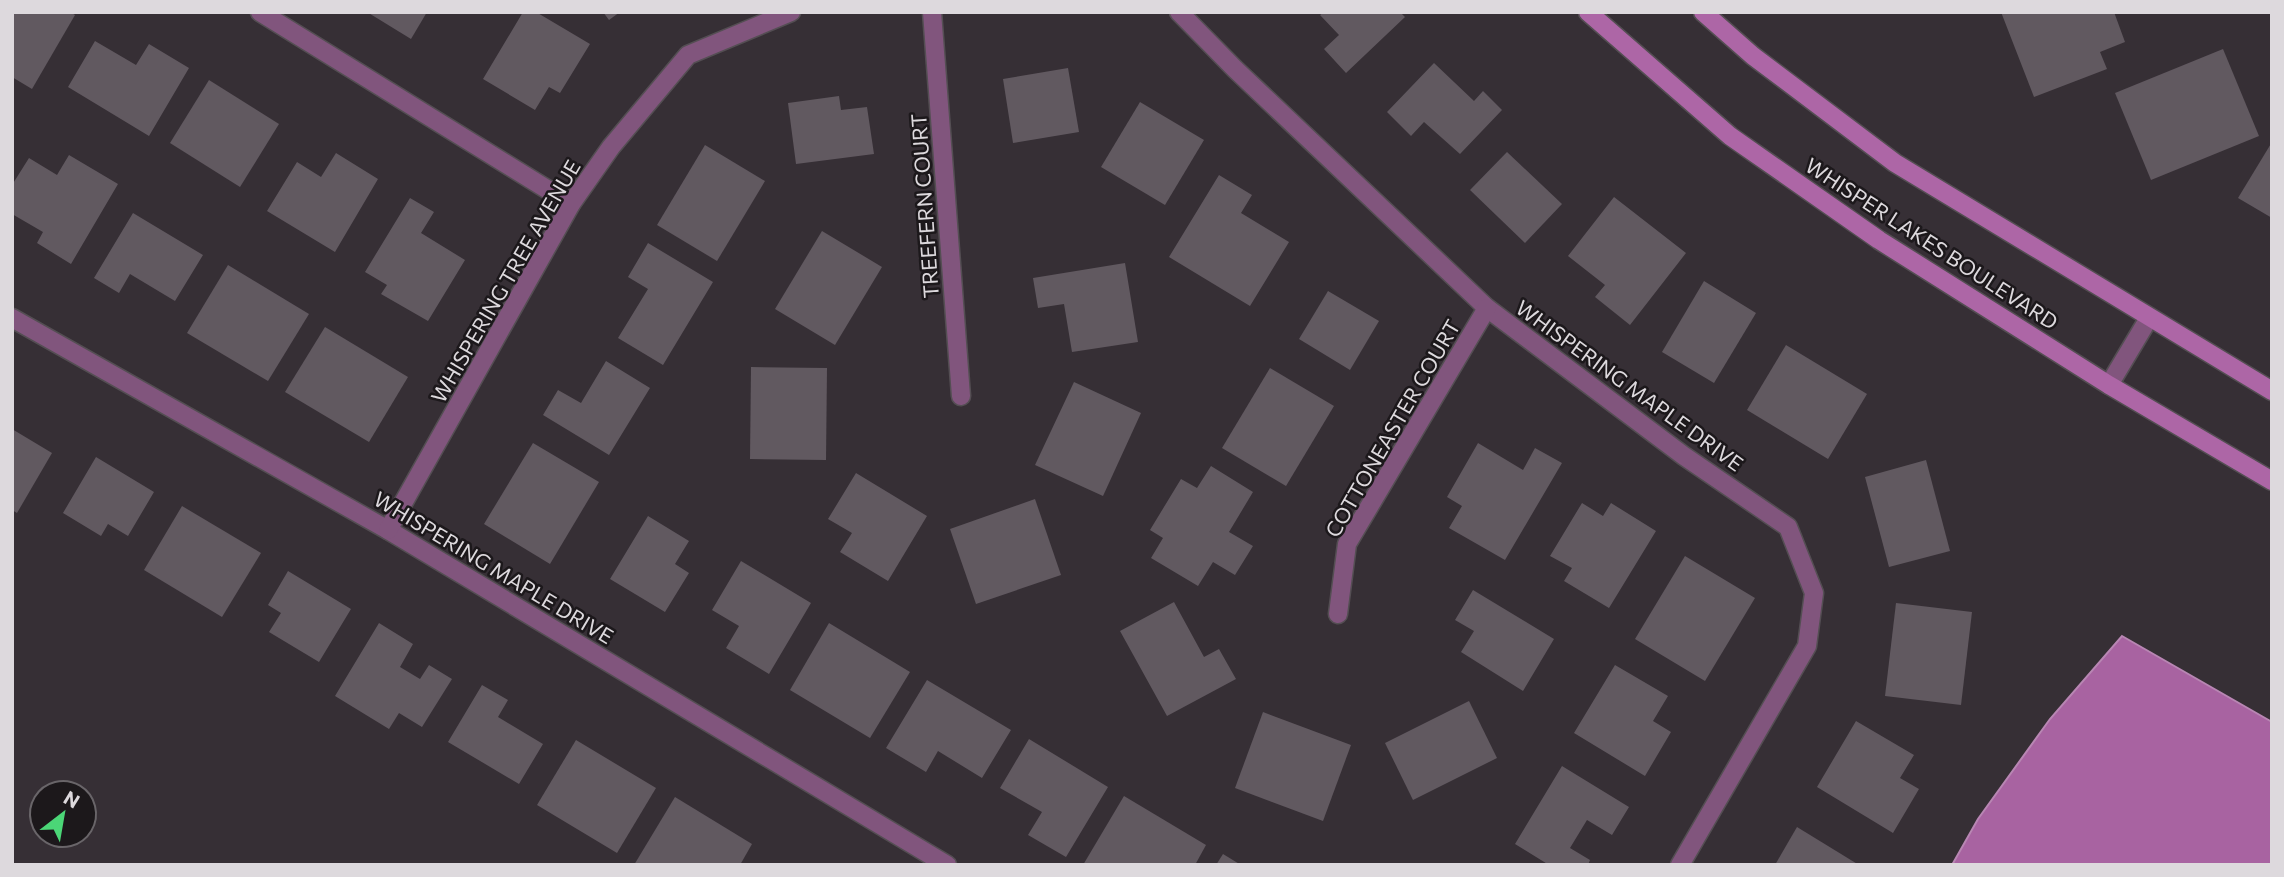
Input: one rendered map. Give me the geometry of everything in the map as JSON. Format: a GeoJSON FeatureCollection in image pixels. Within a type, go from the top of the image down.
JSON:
{"type":"FeatureCollection","features":[{"type":"Feature","properties":{"kind":"street"},"geometry":{"type":"LineString","coordinates":[[260,12],[571,204]]}},
{"type":"Feature","properties":{"kind":"street","name":"WHISPERING TREE AVENUE"},"geometry":{"type":"LineString","coordinates":[[388,530],[571,204],[611,147],[688,55],[790,12]]}},
{"type":"Feature","properties":{"kind":"street","name":"TREEFERN COURT"},"geometry":{"type":"LineString","coordinates":[[932,12],[961,396]]}},
{"type":"Feature","properties":{"kind":"street","name":"WHISPERING MAPLE DRIVE"},"geometry":{"type":"LineString","coordinates":[[1179,12],[1245,79],[1487,308],[1685,456],[1788,527],[1814,593],[1807,646],[1680,865]]}},
{"type":"Feature","properties":{"kind":"street","name":"WHISPER LAKES BOULEVARD"},"geometry":{"type":"LineString","coordinates":[[1588,12],[1730,136],[1879,240],[2109,385],[2272,481]]}},
{"type":"Feature","properties":{"kind":"street"},"geometry":{"type":"LineString","coordinates":[[1703,12],[1753,56],[1895,163],[2272,391]]}},
{"type":"Feature","properties":{"kind":"street","name":"COTTONEASTER COURT"},"geometry":{"type":"LineString","coordinates":[[1338,614],[1348,544],[1487,308]]}},
{"type":"Feature","properties":{"kind":"street","name":"WHISPERING MAPLE DRIVE"},"geometry":{"type":"LineString","coordinates":[[12,317],[388,530],[947,865]]}},
{"type":"Feature","properties":{"kind":"street"},"geometry":{"type":"LineString","coordinates":[[2109,385],[2149,318]]}},
{"type":"Feature","properties":{"kind":"shaded area"},"geometry":{"type":"Polygon","coordinates":[[[2122,636],[2272,722],[2272,865],[1952,865],[1978,819],[2050,719],[2122,636]]]}},
{"type":"Feature","properties":{"kind":"building"},"geometry":{"type":"Polygon","coordinates":[[[12,12],[70,12],[75,15],[32,89],[12,77],[12,12]]]}},
{"type":"Feature","properties":{"kind":"building"},"geometry":{"type":"Polygon","coordinates":[[[367,12],[427,12],[411,39],[367,12]]]}},
{"type":"Feature","properties":{"kind":"building"},"geometry":{"type":"Polygon","coordinates":[[[523,12],[536,12],[590,44],[560,93],[549,87],[535,110],[483,79],[523,12]]]}},
{"type":"Feature","properties":{"kind":"building"},"geometry":{"type":"Polygon","coordinates":[[[603,12],[620,12],[609,20],[603,12]]]}},
{"type":"Feature","properties":{"kind":"building"},"geometry":{"type":"Polygon","coordinates":[[[1324,12],[1400,12],[1405,17],[1346,73],[1324,49],[1339,35],[1320,15],[1324,12]]]}},
{"type":"Feature","properties":{"kind":"building"},"geometry":{"type":"Polygon","coordinates":[[[2001,12],[2114,12],[2125,42],[2100,52],[2107,69],[2034,97],[2001,12]]]}},
{"type":"Feature","properties":{"kind":"building"},"geometry":{"type":"Polygon","coordinates":[[[95,41],[136,65],[149,44],[189,68],[149,136],[68,87],[95,41]]]}},
{"type":"Feature","properties":{"kind":"building"},"geometry":{"type":"Polygon","coordinates":[[[2223,49],[2259,136],[2151,180],[2115,93],[2223,49]]]}},
{"type":"Feature","properties":{"kind":"building"},"geometry":{"type":"Polygon","coordinates":[[[1434,63],[1474,101],[1483,91],[1502,110],[1460,154],[1424,122],[1411,136],[1387,112],[1434,63]]]}},
{"type":"Feature","properties":{"kind":"building"},"geometry":{"type":"Polygon","coordinates":[[[1068,68],[1079,132],[1013,143],[1003,79],[1068,68]]]}},
{"type":"Feature","properties":{"kind":"building"},"geometry":{"type":"Polygon","coordinates":[[[209,80],[279,124],[240,187],[170,143],[209,80]]]}},
{"type":"Feature","properties":{"kind":"building"},"geometry":{"type":"Polygon","coordinates":[[[839,96],[841,110],[867,107],[874,154],[796,164],[788,103],[839,96]]]}},
{"type":"Feature","properties":{"kind":"building"},"geometry":{"type":"Polygon","coordinates":[[[1140,102],[1204,140],[1165,205],[1101,167],[1140,102]]]}},
{"type":"Feature","properties":{"kind":"building"},"geometry":{"type":"Polygon","coordinates":[[[2272,142],[2272,218],[2238,198],[2272,142]]]}},
{"type":"Feature","properties":{"kind":"building"},"geometry":{"type":"Polygon","coordinates":[[[705,145],[765,181],[717,261],[657,225],[705,145]]]}},
{"type":"Feature","properties":{"kind":"building"},"geometry":{"type":"Polygon","coordinates":[[[1507,152],[1562,204],[1525,243],[1470,190],[1507,152]]]}},
{"type":"Feature","properties":{"kind":"building"},"geometry":{"type":"Polygon","coordinates":[[[336,153],[378,179],[335,252],[267,211],[297,162],[321,177],[336,153]]]}},
{"type":"Feature","properties":{"kind":"building"},"geometry":{"type":"Polygon","coordinates":[[[69,155],[118,184],[71,264],[37,243],[43,232],[12,214],[12,185],[29,158],[57,175],[69,155]]]}},
{"type":"Feature","properties":{"kind":"building"},"geometry":{"type":"Polygon","coordinates":[[[1219,175],[1252,195],[1241,213],[1289,242],[1250,306],[1169,257],[1219,175]]]}},
{"type":"Feature","properties":{"kind":"building"},"geometry":{"type":"Polygon","coordinates":[[[1614,197],[1686,253],[1630,325],[1595,297],[1605,285],[1568,256],[1614,197]]]}},
{"type":"Feature","properties":{"kind":"building"},"geometry":{"type":"Polygon","coordinates":[[[410,198],[434,212],[421,233],[465,260],[428,321],[381,294],[387,285],[365,272],[410,198]]]}},
{"type":"Feature","properties":{"kind":"building"},"geometry":{"type":"Polygon","coordinates":[[[133,213],[203,255],[175,301],[130,274],[119,293],[94,278],[133,213]]]}},
{"type":"Feature","properties":{"kind":"building"},"geometry":{"type":"Polygon","coordinates":[[[822,231],[882,267],[835,345],[775,309],[822,231]]]}},
{"type":"Feature","properties":{"kind":"building"},"geometry":{"type":"Polygon","coordinates":[[[648,243],[713,282],[663,365],[618,338],[648,289],[628,277],[648,243]]]}},
{"type":"Feature","properties":{"kind":"building"},"geometry":{"type":"Polygon","coordinates":[[[1125,263],[1138,342],[1072,352],[1064,304],[1038,308],[1033,278],[1125,263]]]}},
{"type":"Feature","properties":{"kind":"building"},"geometry":{"type":"Polygon","coordinates":[[[228,265],[309,314],[268,381],[187,333],[228,265]]]}},
{"type":"Feature","properties":{"kind":"building"},"geometry":{"type":"Polygon","coordinates":[[[1704,281],[1756,313],[1714,383],[1662,352],[1704,281]]]}},
{"type":"Feature","properties":{"kind":"building"},"geometry":{"type":"Polygon","coordinates":[[[1328,291],[1379,321],[1350,370],[1299,339],[1328,291]]]}},
{"type":"Feature","properties":{"kind":"building"},"geometry":{"type":"Polygon","coordinates":[[[325,327],[408,377],[369,442],[285,392],[325,327]]]}},
{"type":"Feature","properties":{"kind":"building"},"geometry":{"type":"Polygon","coordinates":[[[1786,345],[1867,394],[1828,459],[1747,410],[1786,345]]]}},
{"type":"Feature","properties":{"kind":"building"},"geometry":{"type":"Polygon","coordinates":[[[606,361],[650,388],[609,455],[543,415],[558,390],[581,403],[606,361]]]}},
{"type":"Feature","properties":{"kind":"building"},"geometry":{"type":"Polygon","coordinates":[[[751,367],[827,368],[826,460],[750,459],[751,367]]]}},
{"type":"Feature","properties":{"kind":"building"},"geometry":{"type":"Polygon","coordinates":[[[1270,368],[1334,406],[1286,486],[1222,448],[1270,368]]]}},
{"type":"Feature","properties":{"kind":"building"},"geometry":{"type":"Polygon","coordinates":[[[1074,382],[1141,413],[1103,496],[1035,465],[1074,382]]]}},
{"type":"Feature","properties":{"kind":"building"},"geometry":{"type":"Polygon","coordinates":[[[12,429],[52,453],[17,513],[12,510],[12,429]]]}},
{"type":"Feature","properties":{"kind":"building"},"geometry":{"type":"Polygon","coordinates":[[[533,443],[599,482],[550,564],[484,524],[533,443]]]}},
{"type":"Feature","properties":{"kind":"building"},"geometry":{"type":"Polygon","coordinates":[[[1478,443],[1523,470],[1535,448],[1562,463],[1505,560],[1449,528],[1462,506],[1447,497],[1478,443]]]}},
{"type":"Feature","properties":{"kind":"building"},"geometry":{"type":"Polygon","coordinates":[[[96,457],[154,492],[128,536],[108,524],[101,536],[63,513],[96,457]]]}},
{"type":"Feature","properties":{"kind":"building"},"geometry":{"type":"Polygon","coordinates":[[[1926,460],[1950,551],[1889,567],[1865,477],[1926,460]]]}},
{"type":"Feature","properties":{"kind":"building"},"geometry":{"type":"Polygon","coordinates":[[[1211,466],[1253,492],[1229,532],[1253,546],[1235,575],[1213,562],[1198,586],[1151,558],[1163,538],[1150,530],[1181,479],[1197,488],[1211,466]]]}},
{"type":"Feature","properties":{"kind":"building"},"geometry":{"type":"Polygon","coordinates":[[[856,473],[927,516],[888,581],[840,552],[852,533],[828,519],[856,473]]]}},
{"type":"Feature","properties":{"kind":"building"},"geometry":{"type":"Polygon","coordinates":[[[1035,499],[1061,575],[976,604],[950,529],[1035,499]]]}},
{"type":"Feature","properties":{"kind":"building"},"geometry":{"type":"Polygon","coordinates":[[[1582,503],[1603,516],[1611,503],[1656,531],[1609,608],[1564,581],[1572,568],[1550,556],[1582,503]]]}},
{"type":"Feature","properties":{"kind":"building"},"geometry":{"type":"Polygon","coordinates":[[[182,506],[261,553],[222,617],[144,570],[182,506]]]}},
{"type":"Feature","properties":{"kind":"building"},"geometry":{"type":"Polygon","coordinates":[[[648,516],[689,541],[675,564],[689,573],[665,612],[610,579],[648,516]]]}},
{"type":"Feature","properties":{"kind":"building"},"geometry":{"type":"Polygon","coordinates":[[[1685,556],[1755,598],[1705,681],[1635,639],[1685,556]]]}},
{"type":"Feature","properties":{"kind":"building"},"geometry":{"type":"Polygon","coordinates":[[[741,561],[811,603],[769,674],[726,648],[739,626],[712,610],[741,561]]]}},
{"type":"Feature","properties":{"kind":"building"},"geometry":{"type":"Polygon","coordinates":[[[288,571],[351,609],[319,662],[269,632],[281,613],[268,605],[288,571]]]}},
{"type":"Feature","properties":{"kind":"building"},"geometry":{"type":"Polygon","coordinates":[[[1473,590],[1554,639],[1523,691],[1461,652],[1474,631],[1455,620],[1473,590]]]}},
{"type":"Feature","properties":{"kind":"building"},"geometry":{"type":"Polygon","coordinates":[[[1174,602],[1204,657],[1219,649],[1236,679],[1167,716],[1120,631],[1174,602]]]}},
{"type":"Feature","properties":{"kind":"building"},"geometry":{"type":"Polygon","coordinates":[[[1896,603],[1972,612],[1961,705],[1885,696],[1896,603]]]}},
{"type":"Feature","properties":{"kind":"building"},"geometry":{"type":"Polygon","coordinates":[[[379,623],[413,644],[400,667],[420,679],[429,665],[452,679],[422,727],[399,713],[389,729],[335,696],[379,623]]]}},
{"type":"Feature","properties":{"kind":"building"},"geometry":{"type":"Polygon","coordinates":[[[829,623],[910,672],[870,738],[790,690],[829,623]]]}},
{"type":"Feature","properties":{"kind":"building"},"geometry":{"type":"Polygon","coordinates":[[[1615,665],[1668,696],[1653,721],[1671,732],[1645,776],[1574,733],[1615,665]]]}},
{"type":"Feature","properties":{"kind":"building"},"geometry":{"type":"Polygon","coordinates":[[[927,680],[1011,730],[982,778],[938,751],[926,772],[886,748],[927,680]]]}},
{"type":"Feature","properties":{"kind":"building"},"geometry":{"type":"Polygon","coordinates":[[[482,685],[508,700],[498,717],[543,744],[519,784],[448,742],[482,685]]]}},
{"type":"Feature","properties":{"kind":"building"},"geometry":{"type":"Polygon","coordinates":[[[1469,701],[1497,758],[1413,800],[1385,743],[1469,701]]]}},
{"type":"Feature","properties":{"kind":"building"},"geometry":{"type":"Polygon","coordinates":[[[1263,712],[1351,745],[1323,821],[1235,788],[1263,712]]]}},
{"type":"Feature","properties":{"kind":"building"},"geometry":{"type":"Polygon","coordinates":[[[1856,721],[1914,755],[1900,778],[1919,789],[1893,833],[1817,787],[1856,721]]]}},
{"type":"Feature","properties":{"kind":"building"},"geometry":{"type":"Polygon","coordinates":[[[1029,739],[1108,787],[1066,857],[1028,835],[1042,812],[1000,788],[1029,739]]]}},
{"type":"Feature","properties":{"kind":"building"},"geometry":{"type":"Polygon","coordinates":[[[576,740],[656,788],[617,853],[537,805],[576,740]]]}},
{"type":"Feature","properties":{"kind":"building"},"geometry":{"type":"Polygon","coordinates":[[[1562,766],[1629,807],[1612,835],[1587,820],[1570,848],[1590,860],[1588,865],[1549,865],[1515,844],[1562,766]]]}},
{"type":"Feature","properties":{"kind":"building"},"geometry":{"type":"Polygon","coordinates":[[[1124,796],[1206,845],[1195,865],[1083,865],[1124,796]]]}},
{"type":"Feature","properties":{"kind":"building"},"geometry":{"type":"Polygon","coordinates":[[[675,797],[752,844],[740,865],[634,865],[675,797]]]}},
{"type":"Feature","properties":{"kind":"building"},"geometry":{"type":"Polygon","coordinates":[[[1797,827],[1859,865],[1775,865],[1797,827]]]}},
{"type":"Feature","properties":{"kind":"building"},"geometry":{"type":"Polygon","coordinates":[[[1223,854],[1241,865],[1216,865],[1223,854]]]}}]}
